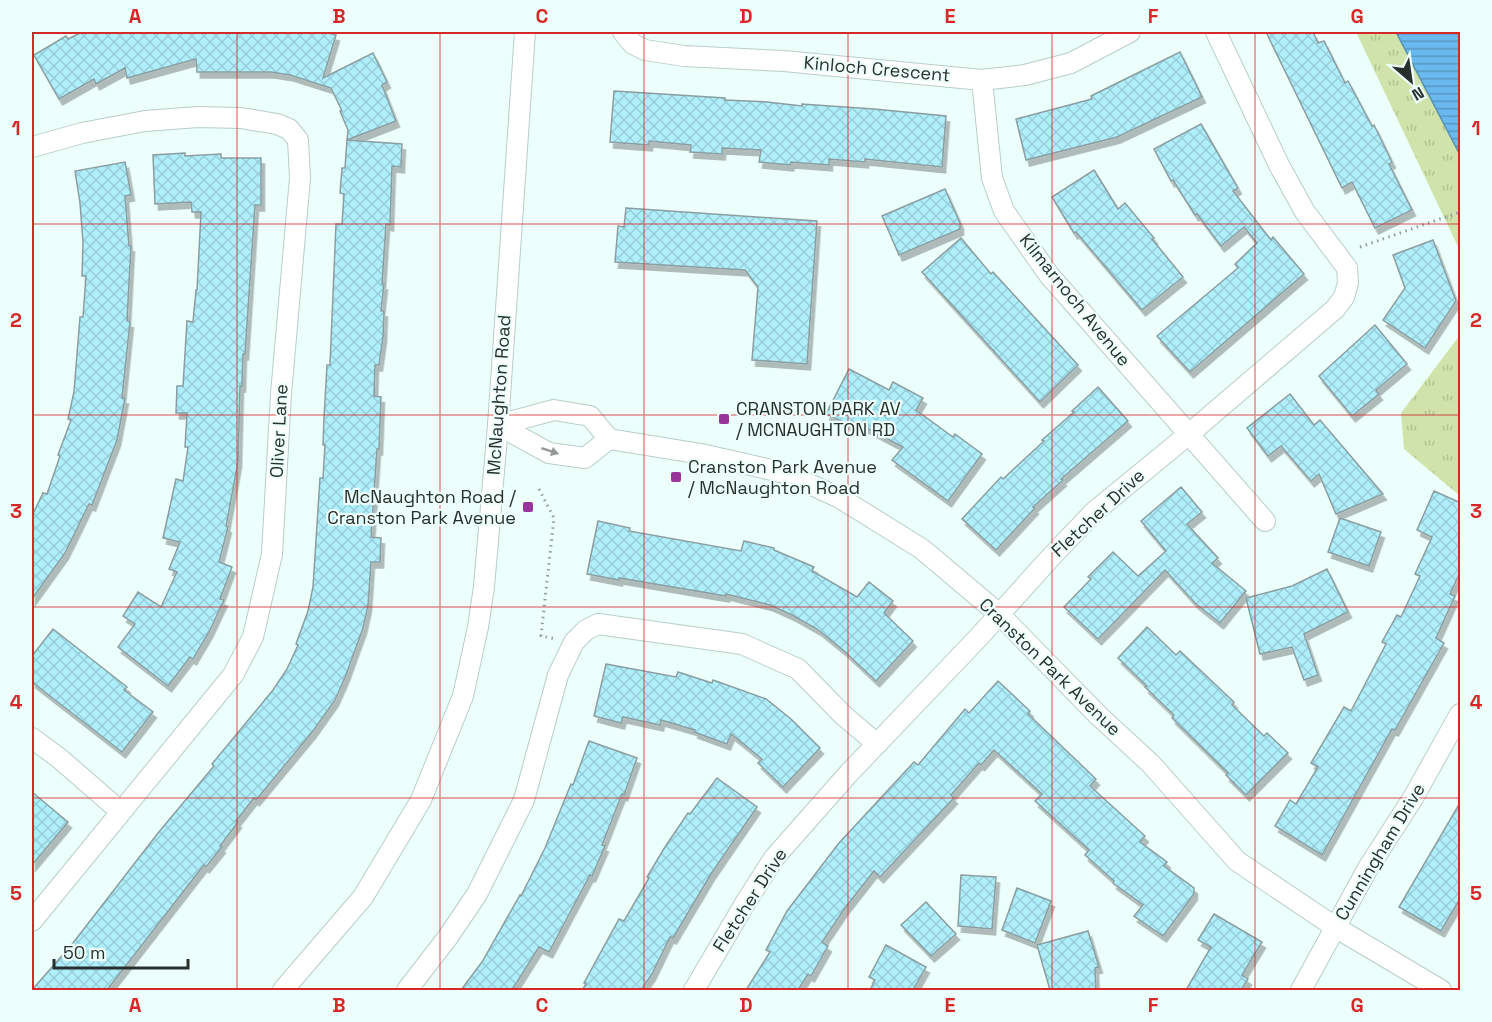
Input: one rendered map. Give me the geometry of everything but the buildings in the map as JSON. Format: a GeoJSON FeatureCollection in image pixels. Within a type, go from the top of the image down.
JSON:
{"type":"FeatureCollection","features":[{"type":"Feature","properties":{"kind":"street","name":"McNaughton Road"},"geometry":{"type":"LineString","coordinates":[[283,990],[363,897],[421,800],[463,696],[484,587],[498,425],[525,32]]}},
{"type":"Feature","properties":{"kind":"street","name":"Kinloch Crescent"},"geometry":{"type":"LineString","coordinates":[[623,32],[633,44],[645,50],[684,56],[784,60],[982,80],[1025,75],[1071,63],[1130,32]]}},
{"type":"Feature","properties":{"kind":"street","name":"Fletcher Drive"},"geometry":{"type":"LineString","coordinates":[[694,990],[774,858],[1050,556],[1094,512],[1335,309],[1344,297],[1348,283],[1347,268],[1305,212],[1216,32]]}},
{"type":"Feature","properties":{"kind":"street","name":"Kilmarnoch Avenue"},"geometry":{"type":"LineString","coordinates":[[982,80],[992,178],[1004,211],[1049,275],[1265,521]]}},
{"type":"Feature","properties":{"kind":"street","name":"Oliver Lane"},"geometry":{"type":"LineString","coordinates":[[32,147],[82,133],[145,121],[198,117],[241,118],[277,124],[289,129],[298,140],[300,178],[282,383],[272,554],[252,637],[233,675],[32,921]]}},
{"type":"Feature","properties":{"kind":"street"},"geometry":{"type":"LineString","coordinates":[[554,410],[590,416],[609,439],[585,458],[549,453],[498,425],[554,410]]}},
{"type":"Feature","properties":{"kind":"street","name":"Cranston Park Avenue"},"geometry":{"type":"LineString","coordinates":[[609,439],[701,454],[784,473],[840,498],[922,549],[999,614],[1099,716],[1151,764],[1237,861],[1335,927],[1441,990]]}},
{"type":"Feature","properties":{"kind":"street"},"geometry":{"type":"LineString","coordinates":[[407,990],[448,937],[477,894],[524,800],[558,675],[573,642],[586,630],[598,624],[742,645],[798,669],[843,715],[877,744]]}},
{"type":"Feature","properties":{"kind":"street","name":"Cunningham Drive"},"geometry":{"type":"LineString","coordinates":[[1301,990],[1368,868],[1413,798],[1461,714]]}},
{"type":"Feature","properties":{"kind":"street"},"geometry":{"type":"LineString","coordinates":[[32,738],[59,758],[120,811]]}},
{"type":"Feature","properties":{"kind":"path"},"geometry":{"type":"LineString","coordinates":[[1360,247],[1461,212]]}},
{"type":"Feature","properties":{"kind":"path"},"geometry":{"type":"LineString","coordinates":[[538,489],[554,518],[541,636],[573,642]]}},
{"type":"Feature","properties":{"kind":"green space"},"geometry":{"type":"Polygon","coordinates":[[[1356,32],[1460,32],[1460,251],[1356,32]]]}},
{"type":"Feature","properties":{"kind":"green space"},"geometry":{"type":"Polygon","coordinates":[[[1460,335],[1460,496],[1404,449],[1401,413],[1460,335]]]}},
{"type":"Feature","properties":{"kind":"water"},"geometry":{"type":"Polygon","coordinates":[[[1396,32],[1460,32],[1460,155],[1396,32]]]}},
{"type":"Feature","properties":{"kind":"place","name":"CRANSTON PARK AV / MCNAUGHTON RD"},"geometry":{"type":"Point","coordinates":[724,419]}},
{"type":"Feature","properties":{"kind":"place","name":"Cranston Park Avenue / McNaughton Road"},"geometry":{"type":"Point","coordinates":[676,477]}},
{"type":"Feature","properties":{"kind":"place","name":"McNaughton Road / Cranston Park Avenue"},"geometry":{"type":"Point","coordinates":[528,507]}}]}
